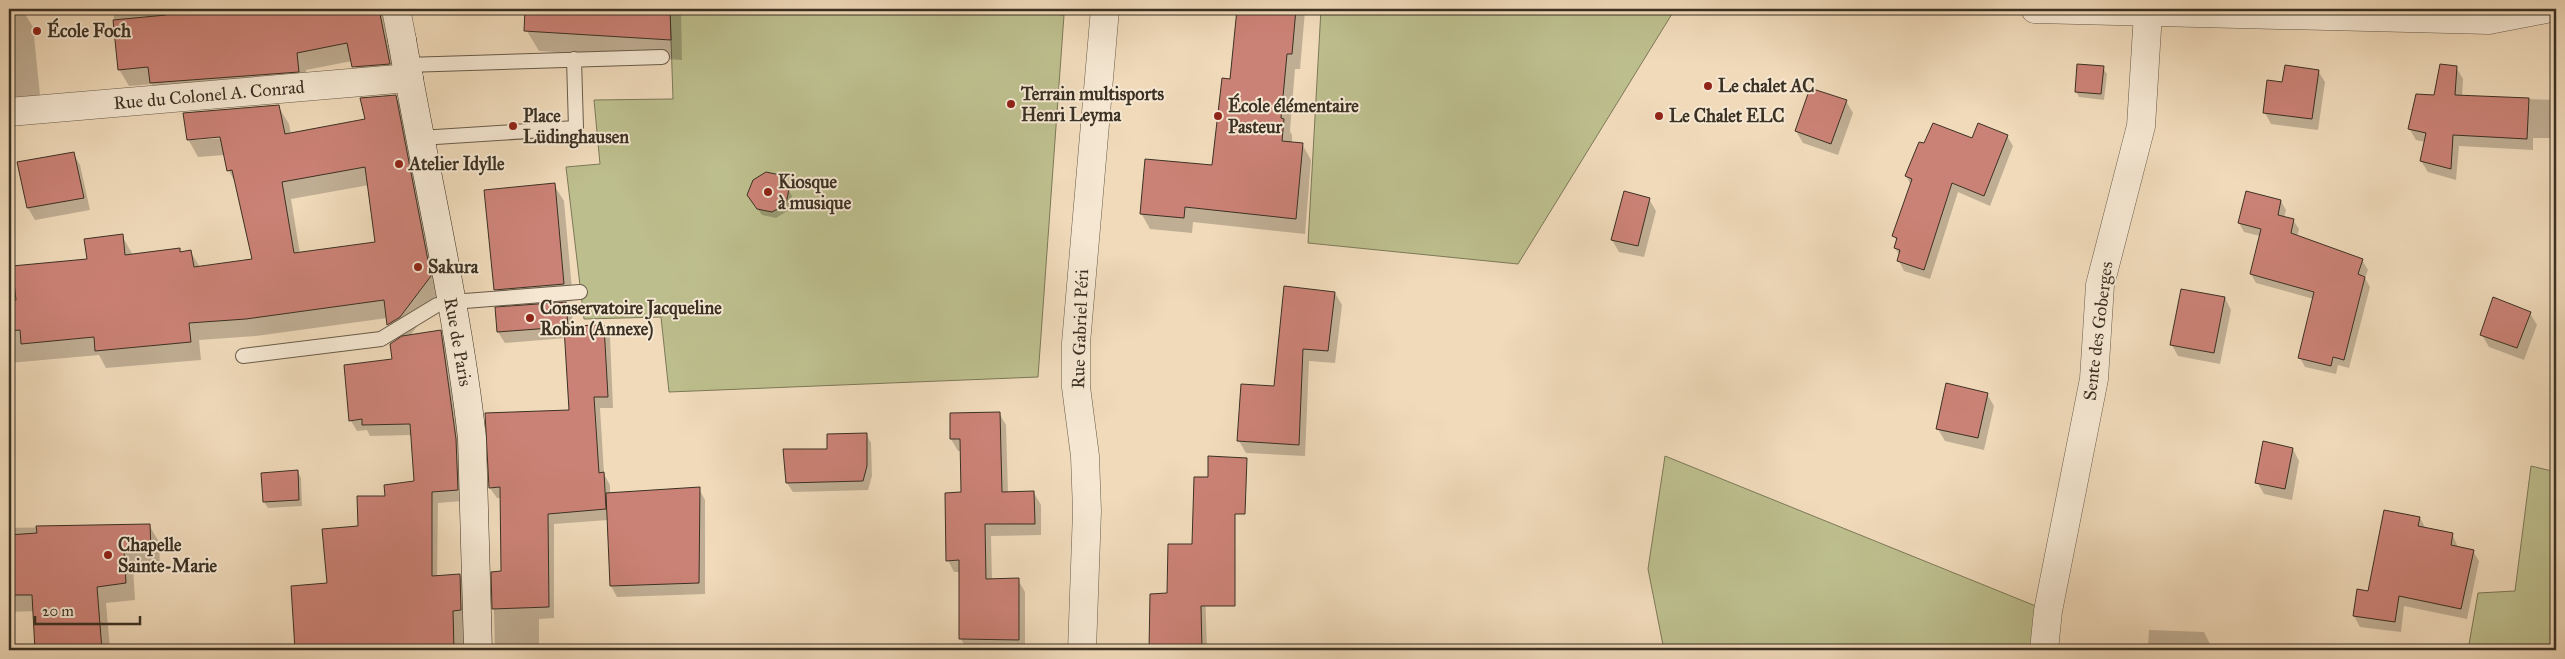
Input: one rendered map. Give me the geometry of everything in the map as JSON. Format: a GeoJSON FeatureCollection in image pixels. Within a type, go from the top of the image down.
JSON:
{"type":"FeatureCollection","features":[{"type":"Feature","properties":{"kind":"street","name":"Rue de Paris"},"geometry":{"type":"LineString","coordinates":[[396,9],[452,302],[472,438],[478,650]]}},
{"type":"Feature","properties":{"kind":"street","name":"Rue Gabriel Péri"},"geometry":{"type":"LineString","coordinates":[[1082,650],[1087,511],[1085,456],[1076,388],[1076,343],[1105,9]]}},
{"type":"Feature","properties":{"kind":"street"},"geometry":{"type":"LineString","coordinates":[[2035,9],[2489,20],[2546,9]]}},
{"type":"Feature","properties":{"kind":"street","name":"Sente des Goberges"},"geometry":{"type":"LineString","coordinates":[[2044,650],[2048,611],[2094,379],[2100,284],[2141,126],[2148,13]]}},
{"type":"Feature","properties":{"kind":"street","name":"Rue du Colonel A. Conrad"},"geometry":{"type":"LineString","coordinates":[[9,112],[406,61]]}},
{"type":"Feature","properties":{"kind":"lane"},"geometry":{"type":"LineString","coordinates":[[406,61],[662,57]]}},
{"type":"Feature","properties":{"kind":"lane"},"geometry":{"type":"LineString","coordinates":[[420,138],[576,128],[574,59]]}},
{"type":"Feature","properties":{"kind":"lane"},"geometry":{"type":"LineString","coordinates":[[243,356],[381,340],[437,305],[452,302],[580,292]]}},
{"type":"Feature","properties":{"kind":"green space"},"geometry":{"type":"Polygon","coordinates":[[[670,9],[986,9],[1064,15],[1038,377],[669,392],[661,317],[584,319],[566,167],[600,164],[594,100],[673,99],[670,9]]]}},
{"type":"Feature","properties":{"kind":"green space"},"geometry":{"type":"Polygon","coordinates":[[[1321,9],[1675,9],[1518,264],[1308,243],[1321,9]]]}},
{"type":"Feature","properties":{"kind":"green space"},"geometry":{"type":"Polygon","coordinates":[[[1665,456],[2048,611],[2044,650],[1664,650],[1648,569],[1665,456]]]}},
{"type":"Feature","properties":{"kind":"green space"},"geometry":{"type":"Polygon","coordinates":[[[2531,466],[2556,472],[2556,650],[2468,650],[2478,593],[2515,591],[2531,466]]]}},
{"type":"Feature","properties":{"kind":"building"},"geometry":{"type":"Polygon","coordinates":[[[165,9],[379,9],[390,64],[352,67],[347,43],[297,53],[299,72],[150,83],[148,67],[118,70],[113,20],[166,15],[165,9]]]}},
{"type":"Feature","properties":{"kind":"building"},"geometry":{"type":"Polygon","coordinates":[[[525,9],[670,9],[671,40],[524,31],[525,9]]]}},
{"type":"Feature","properties":{"kind":"building"},"geometry":{"type":"Polygon","coordinates":[[[1237,9],[1296,9],[1292,54],[1287,54],[1281,118],[1284,119],[1282,141],[1303,143],[1296,219],[1185,207],[1184,218],[1140,214],[1145,159],[1212,165],[1222,78],[1230,79],[1237,9]]]}},
{"type":"Feature","properties":{"kind":"building"},"geometry":{"type":"Polygon","coordinates":[[[2077,64],[2104,66],[2101,94],[2075,92],[2077,64]]]}},
{"type":"Feature","properties":{"kind":"building"},"geometry":{"type":"Polygon","coordinates":[[[2440,64],[2457,66],[2455,95],[2529,98],[2527,139],[2453,135],[2451,169],[2420,161],[2426,133],[2408,129],[2416,94],[2434,95],[2440,64]]]}},
{"type":"Feature","properties":{"kind":"building"},"geometry":{"type":"Polygon","coordinates":[[[2285,65],[2319,70],[2312,119],[2263,113],[2267,80],[2282,82],[2285,65]]]}},
{"type":"Feature","properties":{"kind":"building"},"geometry":{"type":"Polygon","coordinates":[[[1810,88],[1847,100],[1831,144],[1795,131],[1810,88]]]}},
{"type":"Feature","properties":{"kind":"building"},"geometry":{"type":"Polygon","coordinates":[[[396,95],[431,276],[400,317],[387,325],[384,300],[246,319],[189,323],[191,342],[95,351],[94,337],[21,344],[20,330],[9,331],[9,300],[16,300],[12,266],[87,259],[84,239],[123,234],[125,255],[180,248],[180,252],[191,250],[194,267],[252,259],[232,170],[227,171],[220,137],[187,140],[183,113],[279,105],[285,134],[365,119],[360,98],[396,95]],[[365,167],[282,182],[294,253],[375,242],[365,167]]]}},
{"type":"Feature","properties":{"kind":"building"},"geometry":{"type":"Polygon","coordinates":[[[1933,123],[1972,138],[1978,123],[2008,135],[1984,196],[1952,183],[1924,270],[1897,261],[1900,250],[1894,248],[1897,238],[1892,236],[1912,179],[1905,176],[1919,142],[1924,143],[1933,123]]]}},
{"type":"Feature","properties":{"kind":"building"},"geometry":{"type":"Polygon","coordinates":[[[74,152],[84,198],[27,208],[17,162],[74,152]]]}},
{"type":"Feature","properties":{"kind":"building","name":"Kiosque à musique"},"geometry":{"type":"Polygon","coordinates":[[[766,172],[780,175],[789,189],[786,204],[772,212],[757,209],[747,195],[753,180],[766,172]]]}},
{"type":"Feature","properties":{"kind":"building"},"geometry":{"type":"Polygon","coordinates":[[[555,183],[564,284],[494,290],[484,190],[555,183]]]}},
{"type":"Feature","properties":{"kind":"building"},"geometry":{"type":"Polygon","coordinates":[[[1624,191],[1650,198],[1638,246],[1611,240],[1624,191]]]}},
{"type":"Feature","properties":{"kind":"building"},"geometry":{"type":"Polygon","coordinates":[[[2246,191],[2281,200],[2278,215],[2294,219],[2291,233],[2363,259],[2358,274],[2365,277],[2344,360],[2333,357],[2331,366],[2298,358],[2314,292],[2250,274],[2261,229],[2238,223],[2246,191]]]}},
{"type":"Feature","properties":{"kind":"building"},"geometry":{"type":"Polygon","coordinates":[[[1284,286],[1335,292],[1328,351],[1303,349],[1299,445],[1237,441],[1241,384],[1274,386],[1284,286]]]}},
{"type":"Feature","properties":{"kind":"building"},"geometry":{"type":"Polygon","coordinates":[[[2181,289],[2225,297],[2214,353],[2170,345],[2181,289]]]}},
{"type":"Feature","properties":{"kind":"building"},"geometry":{"type":"Polygon","coordinates":[[[2493,297],[2531,312],[2517,348],[2480,335],[2493,297]]]}},
{"type":"Feature","properties":{"kind":"building"},"geometry":{"type":"Polygon","coordinates":[[[566,302],[568,326],[604,325],[608,397],[594,397],[599,473],[604,472],[606,509],[548,514],[549,607],[492,609],[491,572],[501,571],[500,487],[489,488],[485,413],[569,410],[564,327],[497,332],[495,307],[566,302]]]}},
{"type":"Feature","properties":{"kind":"building"},"geometry":{"type":"Polygon","coordinates":[[[441,330],[456,439],[458,490],[432,492],[432,576],[460,574],[461,610],[453,611],[454,650],[295,650],[291,586],[327,583],[322,529],[358,526],[357,496],[385,496],[384,485],[414,481],[410,424],[362,425],[362,419],[349,421],[344,365],[392,359],[390,344],[402,336],[441,330]]]}},
{"type":"Feature","properties":{"kind":"building"},"geometry":{"type":"Polygon","coordinates":[[[1946,383],[1988,393],[1978,438],[1936,429],[1946,383]]]}},
{"type":"Feature","properties":{"kind":"building"},"geometry":{"type":"Polygon","coordinates":[[[1000,412],[1002,492],[1034,491],[1035,524],[985,524],[986,579],[1019,578],[1019,640],[959,639],[959,560],[946,561],[945,493],[961,492],[960,439],[950,439],[950,413],[1000,412]]]}},
{"type":"Feature","properties":{"kind":"building"},"geometry":{"type":"Polygon","coordinates":[[[867,433],[867,466],[863,481],[786,483],[783,449],[827,449],[827,434],[867,433]]]}},
{"type":"Feature","properties":{"kind":"building"},"geometry":{"type":"Polygon","coordinates":[[[2263,441],[2293,448],[2285,489],[2255,483],[2263,441]]]}},
{"type":"Feature","properties":{"kind":"building"},"geometry":{"type":"Polygon","coordinates":[[[1208,456],[1247,458],[1245,514],[1235,514],[1235,606],[1201,606],[1202,650],[1149,650],[1150,594],[1167,593],[1168,544],[1192,544],[1194,477],[1208,477],[1208,456]]]}},
{"type":"Feature","properties":{"kind":"building"},"geometry":{"type":"Polygon","coordinates":[[[298,470],[299,500],[263,502],[261,473],[298,470]]]}},
{"type":"Feature","properties":{"kind":"building"},"geometry":{"type":"Polygon","coordinates":[[[700,487],[699,583],[610,586],[606,493],[700,487]]]}},
{"type":"Feature","properties":{"kind":"building"},"geometry":{"type":"Polygon","coordinates":[[[2384,510],[2420,517],[2418,526],[2453,533],[2451,545],[2474,550],[2461,609],[2399,596],[2395,622],[2353,616],[2357,589],[2368,591],[2384,510]]]}},
{"type":"Feature","properties":{"kind":"building"},"geometry":{"type":"Polygon","coordinates":[[[150,524],[151,550],[124,551],[126,583],[97,587],[102,650],[35,650],[32,595],[9,595],[9,535],[37,533],[36,526],[150,524]]]}},
{"type":"Feature","properties":{"kind":"place","name":"École Foch"},"geometry":{"type":"Point","coordinates":[37,31]}},
{"type":"Feature","properties":{"kind":"place","name":"Le chalet AC"},"geometry":{"type":"Point","coordinates":[1708,86]}},
{"type":"Feature","properties":{"kind":"place","name":"Terrain multisports Henri Leyma"},"geometry":{"type":"Point","coordinates":[1011,104]}},
{"type":"Feature","properties":{"kind":"place","name":"École élémentaire Pasteur"},"geometry":{"type":"Point","coordinates":[1218,116]}},
{"type":"Feature","properties":{"kind":"place","name":"Le Chalet ELC"},"geometry":{"type":"Point","coordinates":[1659,116]}},
{"type":"Feature","properties":{"kind":"place","name":"Place Lüdinghausen"},"geometry":{"type":"Point","coordinates":[513,126]}},
{"type":"Feature","properties":{"kind":"place","name":"Atelier Idylle"},"geometry":{"type":"Point","coordinates":[399,164]}},
{"type":"Feature","properties":{"kind":"place","name":"Kiosque à musique"},"geometry":{"type":"Point","coordinates":[768,192]}},
{"type":"Feature","properties":{"kind":"place","name":"Sakura"},"geometry":{"type":"Point","coordinates":[418,267]}},
{"type":"Feature","properties":{"kind":"place","name":"Conservatoire Jacqueline Robin (Annexe)"},"geometry":{"type":"Point","coordinates":[530,318]}},
{"type":"Feature","properties":{"kind":"place","name":"Chapelle Sainte-Marie"},"geometry":{"type":"Point","coordinates":[108,555]}}]}
